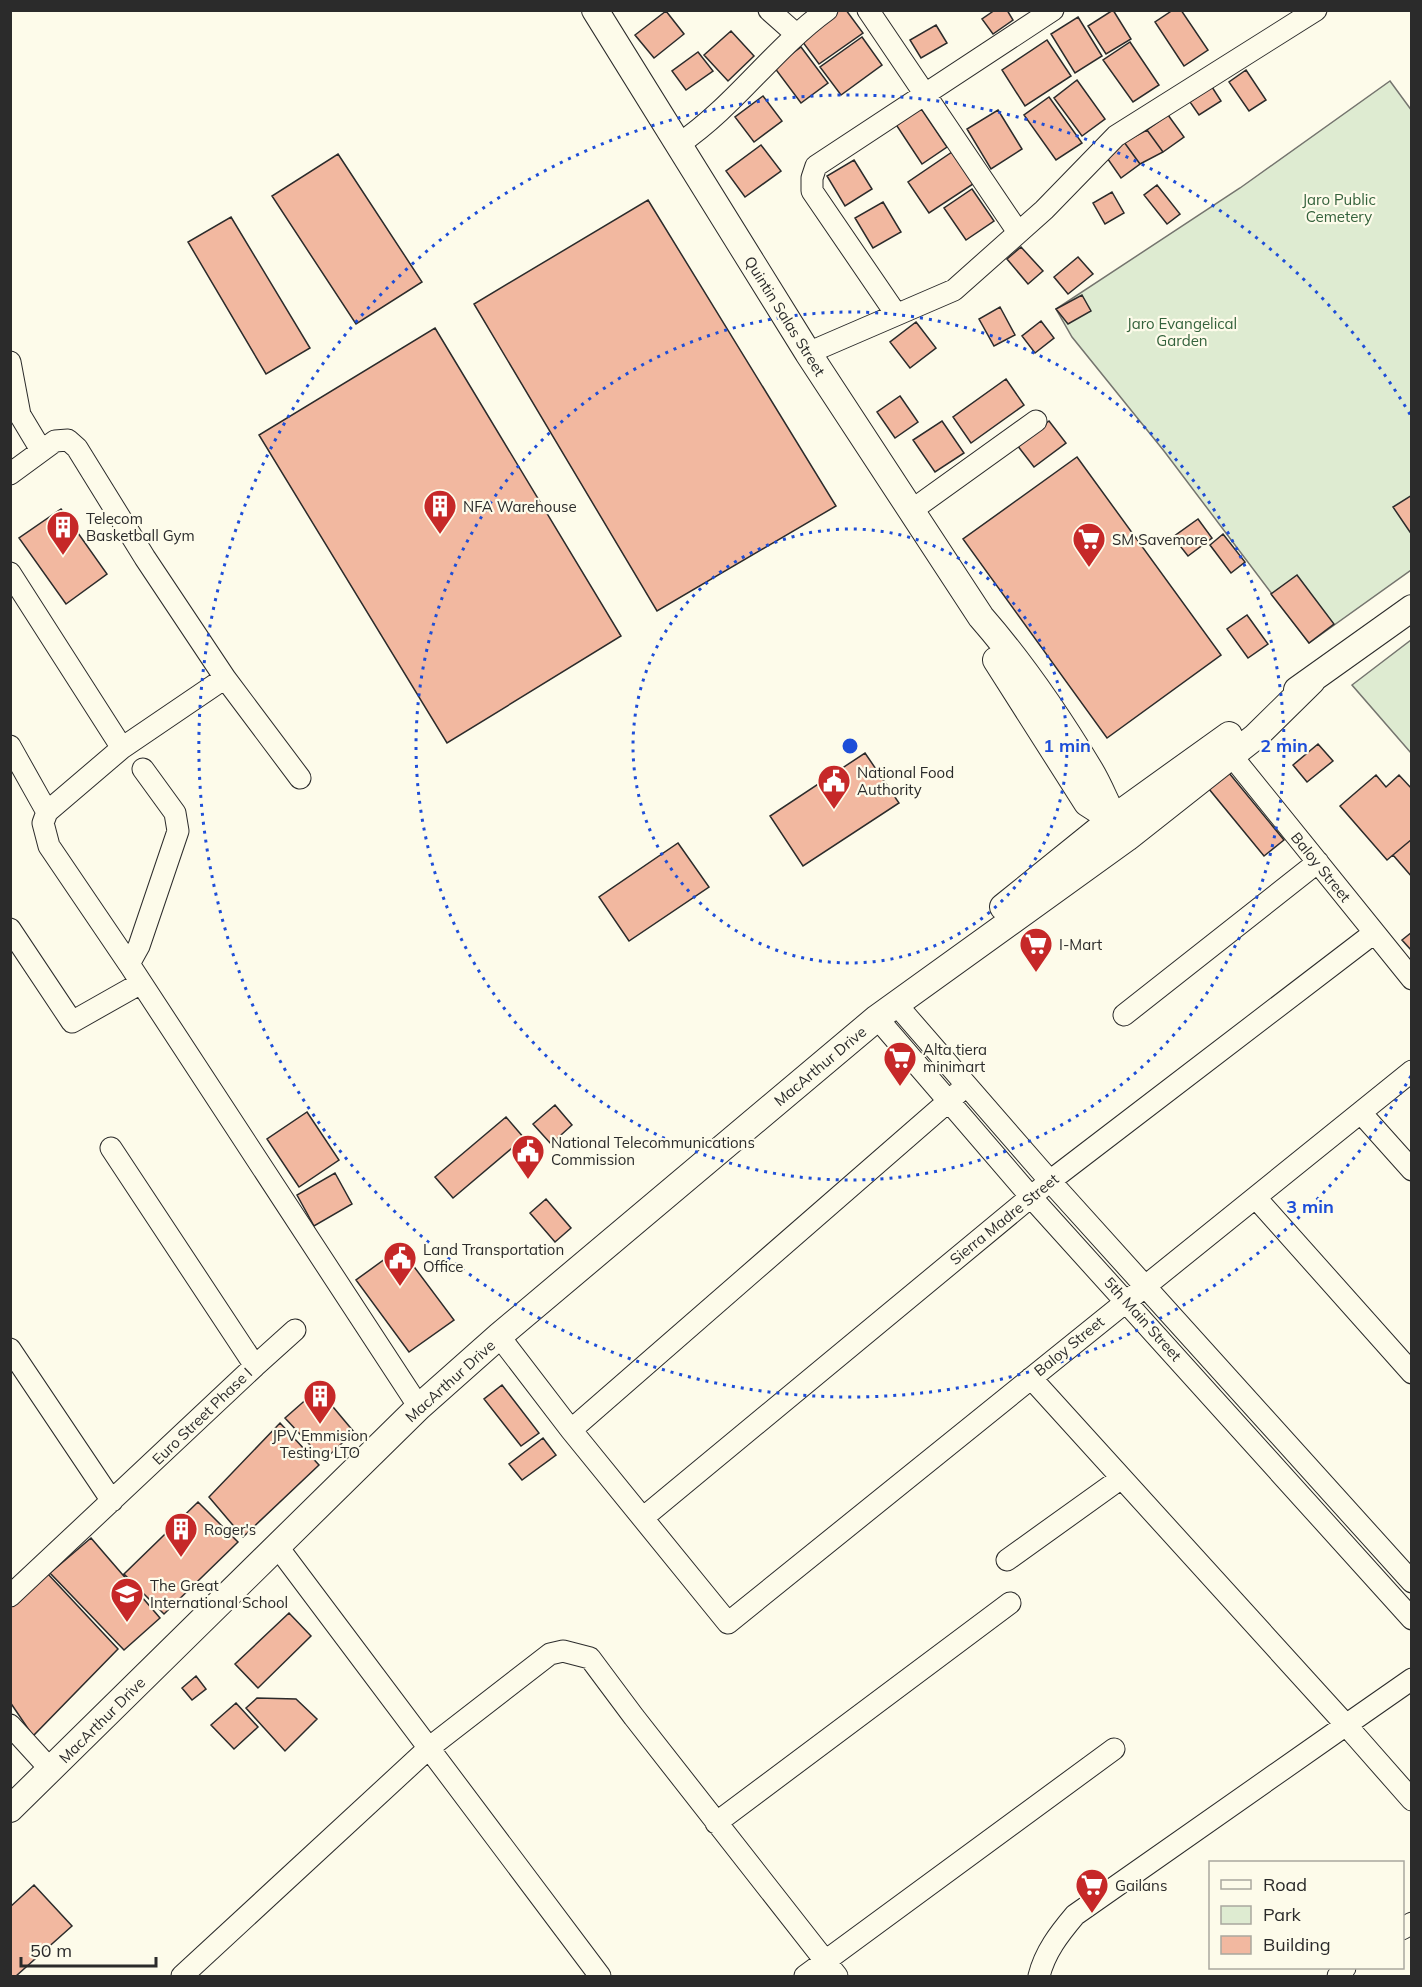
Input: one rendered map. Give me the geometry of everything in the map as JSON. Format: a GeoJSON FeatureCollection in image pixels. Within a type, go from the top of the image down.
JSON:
{"type":"FeatureCollection","features":[{"type":"Feature","properties":{"kind":"main road","name":"Quintin Salas Street"},"geometry":{"type":"LineString","coordinates":[[595,10],[808,353],[981,617],[1010,650],[1090,769],[1120,828]]}},
{"type":"Feature","properties":{"kind":"main road","name":"MacArthur Drive"},"geometry":{"type":"LineString","coordinates":[[1120,828],[1246,723],[1312,681],[1412,608]]}},
{"type":"Feature","properties":{"kind":"main road","name":"MacArthur Drive"},"geometry":{"type":"LineString","coordinates":[[10,1809],[419,1407],[499,1336],[886,1011],[919,986],[1016,894],[1231,755],[1255,737],[1312,681]]}},
{"type":"Feature","properties":{"kind":"street"},"geometry":{"type":"LineString","coordinates":[[769,10],[796,34]]}},
{"type":"Feature","properties":{"kind":"street"},"geometry":{"type":"LineString","coordinates":[[679,144],[705,126],[734,100],[796,34],[827,10]]}},
{"type":"Feature","properties":{"kind":"street"},"geometry":{"type":"LineString","coordinates":[[868,10],[1018,232]]}},
{"type":"Feature","properties":{"kind":"street"},"geometry":{"type":"LineString","coordinates":[[896,314],[812,191],[812,178],[816,166],[1053,10]]}},
{"type":"Feature","properties":{"kind":"street"},"geometry":{"type":"LineString","coordinates":[[808,353],[954,290],[1044,210],[1116,136],[1316,10]]}},
{"type":"Feature","properties":{"kind":"street"},"geometry":{"type":"LineString","coordinates":[[10,362],[20,415],[40,450]]}},
{"type":"Feature","properties":{"kind":"street"},"geometry":{"type":"LineString","coordinates":[[912,510],[1036,422]]}},
{"type":"Feature","properties":{"kind":"street"},"geometry":{"type":"LineString","coordinates":[[10,474],[55,441],[68,440],[77,448],[145,558],[225,678],[300,778]]}},
{"type":"Feature","properties":{"kind":"street"},"geometry":{"type":"LineString","coordinates":[[10,573],[122,748]]}},
{"type":"Feature","properties":{"kind":"street"},"geometry":{"type":"LineString","coordinates":[[225,678],[122,748],[47,812],[44,823],[49,846],[129,964],[419,1407]]}},
{"type":"Feature","properties":{"kind":"street"},"geometry":{"type":"LineString","coordinates":[[10,746],[47,812]]}},
{"type":"Feature","properties":{"kind":"street","name":"Baloy Street"},"geometry":{"type":"LineString","coordinates":[[1231,755],[1412,979]]}},
{"type":"Feature","properties":{"kind":"street"},"geometry":{"type":"LineString","coordinates":[[129,964],[139,946],[178,831],[175,813],[143,769]]}},
{"type":"Feature","properties":{"kind":"street"},"geometry":{"type":"LineString","coordinates":[[1124,1015],[1318,862]]}},
{"type":"Feature","properties":{"kind":"street"},"geometry":{"type":"LineString","coordinates":[[10,929],[72,1022],[141,983]]}},
{"type":"Feature","properties":{"kind":"street","name":"Sierra Madre Street"},"geometry":{"type":"LineString","coordinates":[[644,1517],[1050,1181],[1374,933]]}},
{"type":"Feature","properties":{"kind":"street","name":"5th Main Street"},"geometry":{"type":"LineString","coordinates":[[886,1011],[967,1085],[1050,1181],[1412,1582]]}},
{"type":"Feature","properties":{"kind":"street","name":"5th Main Street"},"geometry":{"type":"LineString","coordinates":[[886,1011],[948,1101],[1031,1197],[1126,1299],[1412,1619]]}},
{"type":"Feature","properties":{"kind":"street","name":"Baloy Street"},"geometry":{"type":"LineString","coordinates":[[644,1517],[728,1623],[1126,1299],[1256,1198],[1412,1071]]}},
{"type":"Feature","properties":{"kind":"street"},"geometry":{"type":"LineString","coordinates":[[571,1430],[967,1085]]}},
{"type":"Feature","properties":{"kind":"street"},"geometry":{"type":"LineString","coordinates":[[1361,1113],[1412,1170]]}},
{"type":"Feature","properties":{"kind":"street","name":"Euro Street Phase I"},"geometry":{"type":"LineString","coordinates":[[10,1596],[255,1366],[111,1148]]}},
{"type":"Feature","properties":{"kind":"street"},"geometry":{"type":"LineString","coordinates":[[1256,1198],[1412,1373]]}},
{"type":"Feature","properties":{"kind":"street"},"geometry":{"type":"LineString","coordinates":[[255,1366],[294,1330]]}},
{"type":"Feature","properties":{"kind":"street"},"geometry":{"type":"LineString","coordinates":[[499,1336],[571,1430],[644,1517]]}},
{"type":"Feature","properties":{"kind":"street"},"geometry":{"type":"LineString","coordinates":[[10,1349],[112,1501]]}},
{"type":"Feature","properties":{"kind":"street"},"geometry":{"type":"LineString","coordinates":[[1030,1377],[1412,1800]]}},
{"type":"Feature","properties":{"kind":"street"},"geometry":{"type":"LineString","coordinates":[[1007,1560],[1120,1479]]}},
{"type":"Feature","properties":{"kind":"street"},"geometry":{"type":"LineString","coordinates":[[277,1546],[430,1747],[600,1977]]}},
{"type":"Feature","properties":{"kind":"street"},"geometry":{"type":"LineString","coordinates":[[716,1823],[1010,1604]]}},
{"type":"Feature","properties":{"kind":"street"},"geometry":{"type":"LineString","coordinates":[[185,1976],[430,1747],[550,1654],[563,1651],[576,1652],[591,1658],[716,1823],[831,1968]]}},
{"type":"Feature","properties":{"kind":"street"},"geometry":{"type":"LineString","coordinates":[[1039,1977],[1042,1961],[1056,1937],[1075,1915],[1412,1679]]}},
{"type":"Feature","properties":{"kind":"street"},"geometry":{"type":"LineString","coordinates":[[10,1725],[51,1770]]}},
{"type":"Feature","properties":{"kind":"street"},"geometry":{"type":"LineString","coordinates":[[804,1977],[831,1968],[1114,1749]]}},
{"type":"Feature","properties":{"kind":"green space"},"geometry":{"type":"Polygon","coordinates":[[[1390,81],[1412,111],[1411,570],[1309,643],[1164,451],[1072,337],[1056,309],[1240,188],[1390,81]]]}},
{"type":"Feature","properties":{"kind":"green space"},"geometry":{"type":"Polygon","coordinates":[[[1411,640],[1411,753],[1352,685],[1411,640]]]}},
{"type":"Feature","properties":{"kind":"building"},"geometry":{"type":"Polygon","coordinates":[[[836,10],[846,10],[863,33],[819,64],[799,37],[836,10]]]}},
{"type":"Feature","properties":{"kind":"building"},"geometry":{"type":"Polygon","coordinates":[[[995,10],[1007,10],[1013,20],[993,34],[982,19],[995,10]]]}},
{"type":"Feature","properties":{"kind":"building"},"geometry":{"type":"Polygon","coordinates":[[[1113,10],[1131,39],[1106,54],[1088,26],[1113,10]]]}},
{"type":"Feature","properties":{"kind":"building"},"geometry":{"type":"Polygon","coordinates":[[[1173,10],[1181,10],[1208,50],[1184,66],[1155,22],[1173,10]]]}},
{"type":"Feature","properties":{"kind":"building"},"geometry":{"type":"Polygon","coordinates":[[[666,11],[684,34],[654,58],[635,35],[666,11]]]}},
{"type":"Feature","properties":{"kind":"building"},"geometry":{"type":"Polygon","coordinates":[[[1078,17],[1102,56],[1075,73],[1051,34],[1078,17]]]}},
{"type":"Feature","properties":{"kind":"building"},"geometry":{"type":"Polygon","coordinates":[[[936,25],[947,43],[921,58],[910,40],[936,25]]]}},
{"type":"Feature","properties":{"kind":"building"},"geometry":{"type":"Polygon","coordinates":[[[731,31],[754,56],[728,81],[704,55],[731,31]]]}},
{"type":"Feature","properties":{"kind":"building"},"geometry":{"type":"Polygon","coordinates":[[[862,37],[882,65],[841,95],[820,67],[862,37]]]}},
{"type":"Feature","properties":{"kind":"building"},"geometry":{"type":"Polygon","coordinates":[[[1047,40],[1071,76],[1025,106],[1002,70],[1047,40]]]}},
{"type":"Feature","properties":{"kind":"building"},"geometry":{"type":"Polygon","coordinates":[[[1130,42],[1159,85],[1133,102],[1103,60],[1130,42]]]}},
{"type":"Feature","properties":{"kind":"building"},"geometry":{"type":"Polygon","coordinates":[[[801,47],[828,83],[801,103],[774,67],[801,47]]]}},
{"type":"Feature","properties":{"kind":"building"},"geometry":{"type":"Polygon","coordinates":[[[698,52],[713,71],[686,90],[672,71],[698,52]]]}},
{"type":"Feature","properties":{"kind":"building"},"geometry":{"type":"Polygon","coordinates":[[[1246,70],[1266,100],[1249,111],[1229,82],[1246,70]]]}},
{"type":"Feature","properties":{"kind":"building"},"geometry":{"type":"Polygon","coordinates":[[[1077,80],[1105,119],[1082,136],[1054,98],[1077,80]]]}},
{"type":"Feature","properties":{"kind":"building"},"geometry":{"type":"Polygon","coordinates":[[[1212,87],[1221,101],[1199,115],[1190,102],[1212,87]]]}},
{"type":"Feature","properties":{"kind":"building"},"geometry":{"type":"Polygon","coordinates":[[[763,96],[782,121],[754,142],[735,117],[763,96]]]}},
{"type":"Feature","properties":{"kind":"building"},"geometry":{"type":"Polygon","coordinates":[[[1049,97],[1082,143],[1056,160],[1024,115],[1049,97]]]}},
{"type":"Feature","properties":{"kind":"building"},"geometry":{"type":"Polygon","coordinates":[[[920,107],[947,147],[922,164],[895,123],[920,107]]]}},
{"type":"Feature","properties":{"kind":"building"},"geometry":{"type":"Polygon","coordinates":[[[998,110],[1022,149],[991,169],[967,129],[998,110]]]}},
{"type":"Feature","properties":{"kind":"building"},"geometry":{"type":"Polygon","coordinates":[[[1168,115],[1184,137],[1163,152],[1147,130],[1168,115]]]}},
{"type":"Feature","properties":{"kind":"building"},"geometry":{"type":"Polygon","coordinates":[[[1147,130],[1163,152],[1140,164],[1124,142],[1147,130]]]}},
{"type":"Feature","properties":{"kind":"building"},"geometry":{"type":"Polygon","coordinates":[[[1124,142],[1140,164],[1121,178],[1105,155],[1124,142]]]}},
{"type":"Feature","properties":{"kind":"building"},"geometry":{"type":"Polygon","coordinates":[[[761,145],[781,171],[745,197],[726,171],[761,145]]]}},
{"type":"Feature","properties":{"kind":"building"},"geometry":{"type":"Polygon","coordinates":[[[952,152],[973,184],[929,213],[908,182],[952,152]]]}},
{"type":"Feature","properties":{"kind":"building"},"geometry":{"type":"Polygon","coordinates":[[[338,154],[422,282],[356,324],[272,196],[338,154]]]}},
{"type":"Feature","properties":{"kind":"building"},"geometry":{"type":"Polygon","coordinates":[[[854,160],[872,189],[845,206],[827,176],[854,160]]]}},
{"type":"Feature","properties":{"kind":"building"},"geometry":{"type":"Polygon","coordinates":[[[1157,185],[1180,214],[1167,224],[1144,195],[1157,185]]]}},
{"type":"Feature","properties":{"kind":"building"},"geometry":{"type":"Polygon","coordinates":[[[972,189],[994,221],[966,240],[944,208],[972,189]]]}},
{"type":"Feature","properties":{"kind":"building"},"geometry":{"type":"Polygon","coordinates":[[[1112,192],[1124,213],[1105,224],[1093,203],[1112,192]]]}},
{"type":"Feature","properties":{"kind":"building"},"geometry":{"type":"Polygon","coordinates":[[[648,200],[836,506],[657,611],[474,304],[648,200]]]}},
{"type":"Feature","properties":{"kind":"building"},"geometry":{"type":"Polygon","coordinates":[[[883,202],[901,232],[873,248],[855,218],[883,202]]]}},
{"type":"Feature","properties":{"kind":"building"},"geometry":{"type":"Polygon","coordinates":[[[231,217],[310,348],[266,374],[188,242],[231,217]]]}},
{"type":"Feature","properties":{"kind":"building"},"geometry":{"type":"Polygon","coordinates":[[[1021,247],[1043,271],[1028,284],[1007,259],[1021,247]]]}},
{"type":"Feature","properties":{"kind":"building"},"geometry":{"type":"Polygon","coordinates":[[[1078,257],[1093,274],[1068,294],[1054,277],[1078,257]]]}},
{"type":"Feature","properties":{"kind":"building"},"geometry":{"type":"Polygon","coordinates":[[[1082,295],[1091,311],[1068,324],[1056,309],[1082,295]]]}},
{"type":"Feature","properties":{"kind":"building"},"geometry":{"type":"Polygon","coordinates":[[[1000,307],[1015,335],[994,346],[979,319],[1000,307]]]}},
{"type":"Feature","properties":{"kind":"building"},"geometry":{"type":"Polygon","coordinates":[[[1041,321],[1054,338],[1035,353],[1022,336],[1041,321]]]}},
{"type":"Feature","properties":{"kind":"building"},"geometry":{"type":"Polygon","coordinates":[[[916,322],[936,348],[910,368],[890,342],[916,322]]]}},
{"type":"Feature","properties":{"kind":"building","name":"NFA Warehouse"},"geometry":{"type":"Polygon","coordinates":[[[435,328],[621,636],[447,743],[259,435],[435,328]]]}},
{"type":"Feature","properties":{"kind":"building"},"geometry":{"type":"Polygon","coordinates":[[[1006,379],[1024,405],[971,443],[953,417],[1006,379]]]}},
{"type":"Feature","properties":{"kind":"building"},"geometry":{"type":"Polygon","coordinates":[[[900,396],[918,422],[895,438],[877,412],[900,396]]]}},
{"type":"Feature","properties":{"kind":"building"},"geometry":{"type":"Polygon","coordinates":[[[942,421],[964,453],[935,472],[913,440],[942,421]]]}},
{"type":"Feature","properties":{"kind":"building"},"geometry":{"type":"Polygon","coordinates":[[[1049,421],[1066,443],[1034,467],[1017,445],[1049,421]]]}},
{"type":"Feature","properties":{"kind":"building"},"geometry":{"type":"Polygon","coordinates":[[[1077,457],[1221,655],[1107,738],[963,539],[1077,457]]]}},
{"type":"Feature","properties":{"kind":"building"},"geometry":{"type":"Polygon","coordinates":[[[1412,495],[1412,535],[1393,507],[1412,495]]]}},
{"type":"Feature","properties":{"kind":"building","name":"Telecom Basketball Gym"},"geometry":{"type":"Polygon","coordinates":[[[61,509],[107,574],[66,604],[19,538],[61,509]]]}},
{"type":"Feature","properties":{"kind":"building"},"geometry":{"type":"Polygon","coordinates":[[[1198,519],[1212,538],[1188,556],[1173,537],[1198,519]]]}},
{"type":"Feature","properties":{"kind":"building"},"geometry":{"type":"Polygon","coordinates":[[[1223,534],[1245,562],[1231,573],[1210,545],[1223,534]]]}},
{"type":"Feature","properties":{"kind":"building"},"geometry":{"type":"Polygon","coordinates":[[[1297,575],[1334,624],[1309,643],[1271,594],[1297,575]]]}},
{"type":"Feature","properties":{"kind":"building"},"geometry":{"type":"Polygon","coordinates":[[[1247,615],[1268,644],[1248,658],[1227,629],[1247,615]]]}},
{"type":"Feature","properties":{"kind":"building"},"geometry":{"type":"Polygon","coordinates":[[[1318,744],[1333,761],[1307,782],[1293,765],[1318,744]]]}},
{"type":"Feature","properties":{"kind":"building","name":"National Food Authority"},"geometry":{"type":"Polygon","coordinates":[[[865,753],[899,803],[803,866],[770,816],[865,753]]]}},
{"type":"Feature","properties":{"kind":"building"},"geometry":{"type":"Polygon","coordinates":[[[1229,773],[1284,840],[1264,856],[1209,789],[1229,773]]]}},
{"type":"Feature","properties":{"kind":"building"},"geometry":{"type":"Polygon","coordinates":[[[1376,775],[1386,787],[1399,775],[1412,789],[1412,839],[1387,860],[1340,806],[1376,775]]]}},
{"type":"Feature","properties":{"kind":"building"},"geometry":{"type":"Polygon","coordinates":[[[1412,839],[1412,877],[1393,855],[1412,839]]]}},
{"type":"Feature","properties":{"kind":"building"},"geometry":{"type":"Polygon","coordinates":[[[678,843],[709,887],[629,941],[599,897],[678,843]]]}},
{"type":"Feature","properties":{"kind":"building"},"geometry":{"type":"Polygon","coordinates":[[[1412,932],[1412,951],[1402,940],[1412,932]]]}},
{"type":"Feature","properties":{"kind":"building"},"geometry":{"type":"Polygon","coordinates":[[[555,1105],[572,1125],[551,1144],[533,1124],[555,1105]]]}},
{"type":"Feature","properties":{"kind":"building"},"geometry":{"type":"Polygon","coordinates":[[[307,1112],[339,1160],[299,1187],[267,1139],[307,1112]]]}},
{"type":"Feature","properties":{"kind":"building"},"geometry":{"type":"Polygon","coordinates":[[[506,1117],[524,1138],[453,1198],[435,1177],[506,1117]]]}},
{"type":"Feature","properties":{"kind":"building"},"geometry":{"type":"Polygon","coordinates":[[[335,1173],[352,1204],[314,1226],[297,1195],[335,1173]]]}},
{"type":"Feature","properties":{"kind":"building"},"geometry":{"type":"Polygon","coordinates":[[[546,1199],[571,1228],[555,1242],[530,1213],[546,1199]]]}},
{"type":"Feature","properties":{"kind":"building"},"geometry":{"type":"Polygon","coordinates":[[[400,1248],[454,1320],[409,1352],[356,1280],[400,1248]]]}},
{"type":"Feature","properties":{"kind":"building"},"geometry":{"type":"Polygon","coordinates":[[[502,1385],[539,1433],[521,1446],[484,1399],[502,1385]]]}},
{"type":"Feature","properties":{"kind":"building","name":"JPV Emmision Testing LTO"},"geometry":{"type":"Polygon","coordinates":[[[318,1389],[354,1432],[324,1460],[285,1418],[318,1389]]]}},
{"type":"Feature","properties":{"kind":"building"},"geometry":{"type":"Polygon","coordinates":[[[280,1423],[319,1465],[243,1537],[209,1497],[280,1423]]]}},
{"type":"Feature","properties":{"kind":"building"},"geometry":{"type":"Polygon","coordinates":[[[543,1438],[556,1455],[522,1480],[509,1464],[543,1438]]]}},
{"type":"Feature","properties":{"kind":"building","name":"Roger's"},"geometry":{"type":"Polygon","coordinates":[[[198,1502],[238,1542],[164,1614],[124,1574],[198,1502]]]}},
{"type":"Feature","properties":{"kind":"building"},"geometry":{"type":"Polygon","coordinates":[[[91,1538],[160,1618],[124,1650],[50,1573],[91,1538]]]}},
{"type":"Feature","properties":{"kind":"building"},"geometry":{"type":"Polygon","coordinates":[[[47,1573],[118,1649],[33,1736],[10,1702],[10,1606],[47,1573]]]}},
{"type":"Feature","properties":{"kind":"building"},"geometry":{"type":"Polygon","coordinates":[[[289,1613],[311,1636],[258,1688],[235,1664],[289,1613]]]}},
{"type":"Feature","properties":{"kind":"building"},"geometry":{"type":"Polygon","coordinates":[[[196,1676],[206,1689],[192,1700],[182,1688],[196,1676]]]}},
{"type":"Feature","properties":{"kind":"building"},"geometry":{"type":"Polygon","coordinates":[[[257,1698],[296,1699],[317,1719],[285,1751],[246,1708],[257,1698]]]}},
{"type":"Feature","properties":{"kind":"building"},"geometry":{"type":"Polygon","coordinates":[[[236,1703],[258,1727],[234,1749],[211,1725],[236,1703]]]}},
{"type":"Feature","properties":{"kind":"building"},"geometry":{"type":"Polygon","coordinates":[[[34,1885],[72,1926],[16,1976],[10,1976],[10,1907],[34,1885]]]}},
{"type":"Feature","properties":{"kind":"place","name":"NFA Warehouse"},"geometry":{"type":"Point","coordinates":[440,535]}},
{"type":"Feature","properties":{"kind":"place","name":"Telecom Basketball Gym"},"geometry":{"type":"Point","coordinates":[63,556]}},
{"type":"Feature","properties":{"kind":"place","name":"SM Savemore"},"geometry":{"type":"Point","coordinates":[1089,568]}},
{"type":"Feature","properties":{"kind":"place","name":"National Food Authority"},"geometry":{"type":"Point","coordinates":[834,810]}},
{"type":"Feature","properties":{"kind":"place","name":"I-Mart"},"geometry":{"type":"Point","coordinates":[1036,973]}},
{"type":"Feature","properties":{"kind":"place","name":"Alta tiera minimart"},"geometry":{"type":"Point","coordinates":[900,1087]}},
{"type":"Feature","properties":{"kind":"place","name":"National Telecommunications Commission"},"geometry":{"type":"Point","coordinates":[528,1180]}},
{"type":"Feature","properties":{"kind":"place","name":"Land Transportation Office"},"geometry":{"type":"Point","coordinates":[400,1287]}},
{"type":"Feature","properties":{"kind":"place","name":"JPV Emmision Testing LTO"},"geometry":{"type":"Point","coordinates":[320,1425]}},
{"type":"Feature","properties":{"kind":"place","name":"Roger's"},"geometry":{"type":"Point","coordinates":[181,1558]}},
{"type":"Feature","properties":{"kind":"place","name":"The Great International School"},"geometry":{"type":"Point","coordinates":[127,1623]}},
{"type":"Feature","properties":{"kind":"place","name":"Gailans"},"geometry":{"type":"Point","coordinates":[1092,1914]}},
{"type":"Feature","properties":{"kind":"park label","name":"Jaro Public Cemetery"},"geometry":{"type":"Point","coordinates":[1339,208]}},
{"type":"Feature","properties":{"kind":"park label","name":"Jaro Evangelical Garden"},"geometry":{"type":"Point","coordinates":[1182,332]}}]}
